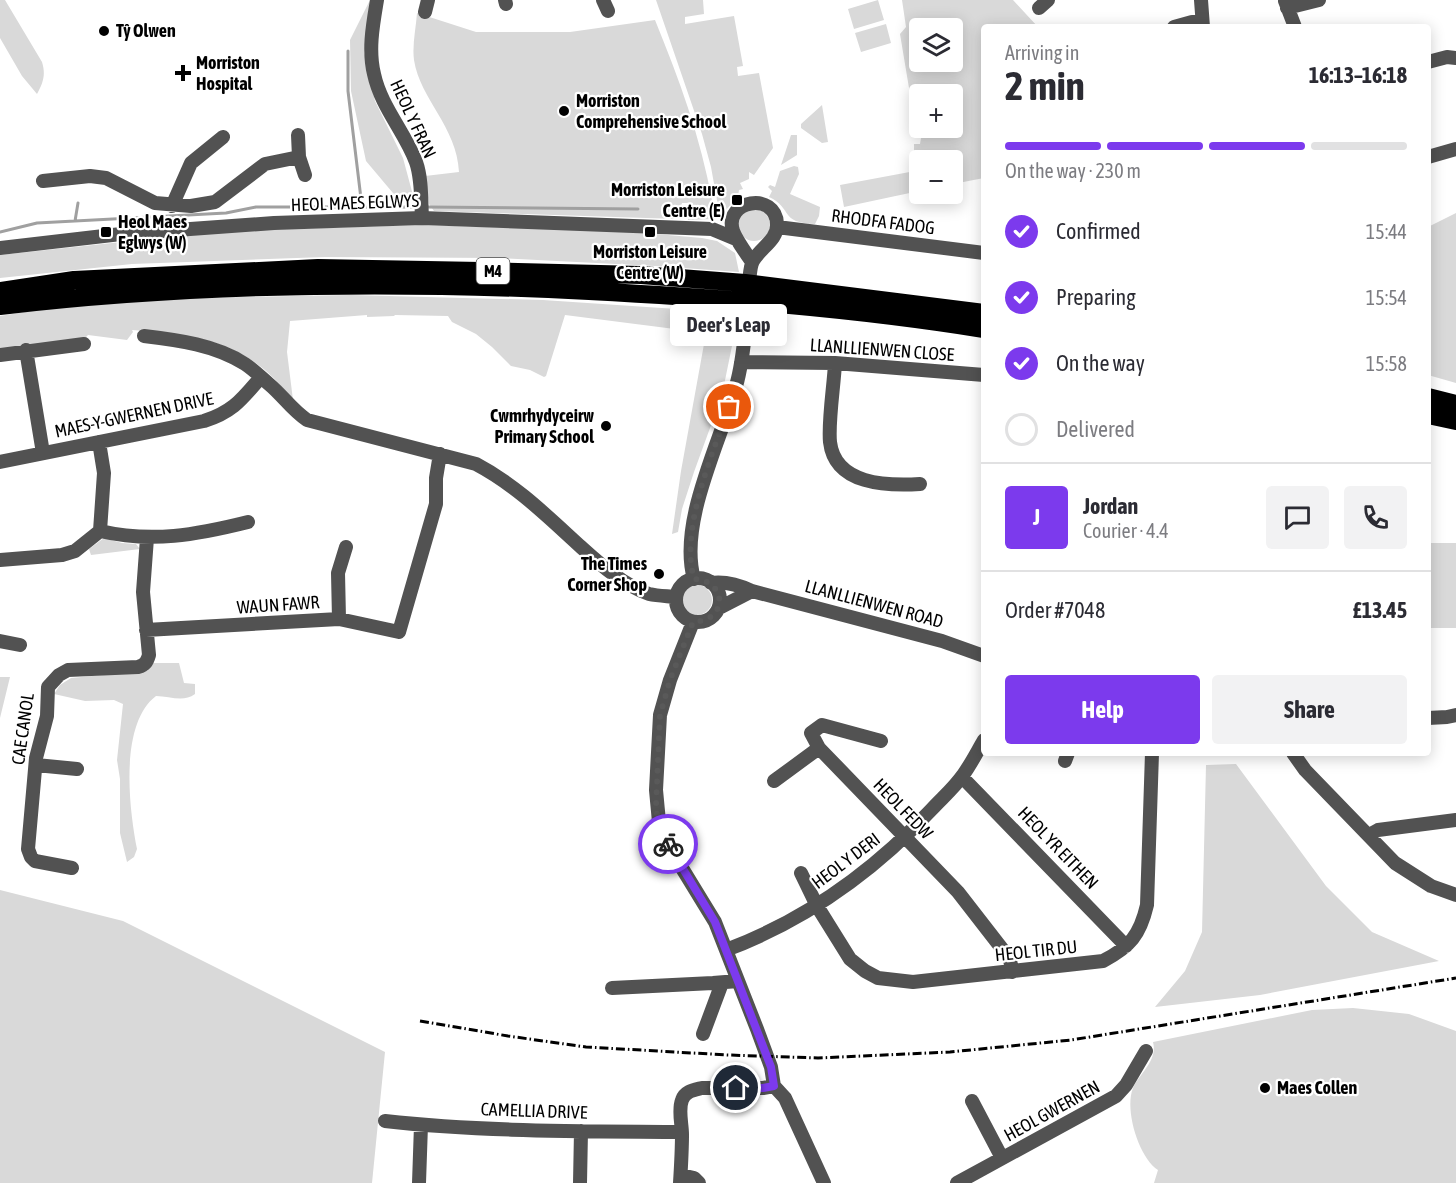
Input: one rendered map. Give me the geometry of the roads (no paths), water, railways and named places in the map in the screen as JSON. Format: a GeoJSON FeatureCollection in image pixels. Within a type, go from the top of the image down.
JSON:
{"type":"FeatureCollection","features":[{"type":"Feature","properties":{"kind":"highway","name":"M4"},"geometry":{"type":"LineString","coordinates":[[0,291],[74,280],[318,268],[481,271],[641,276],[745,283],[981,313]]}},
{"type":"Feature","properties":{"kind":"highway","name":"M4"},"geometry":{"type":"LineString","coordinates":[[0,306],[159,290],[324,284],[498,286],[780,303],[981,329]]}},
{"type":"Feature","properties":{"kind":"highway"},"geometry":{"type":"LineString","coordinates":[[1431,398],[1456,404]]}},
{"type":"Feature","properties":{"kind":"highway"},"geometry":{"type":"LineString","coordinates":[[1431,416],[1456,421]]}},
{"type":"Feature","properties":{"kind":"highway"},"geometry":{"type":"LineString","coordinates":[[1431,416],[1456,427]]}},
{"type":"Feature","properties":{"kind":"street","name":"HEOL Y FRAN"},"geometry":{"type":"LineString","coordinates":[[377,0],[371,53],[374,75],[386,106],[417,165],[422,218]]}},
{"type":"Feature","properties":{"kind":"street"},"geometry":{"type":"LineString","coordinates":[[1201,0],[1203,24]]}},
{"type":"Feature","properties":{"kind":"street"},"geometry":{"type":"LineString","coordinates":[[1294,24],[1286,4],[1319,0]]}},
{"type":"Feature","properties":{"kind":"street"},"geometry":{"type":"LineString","coordinates":[[1185,24],[1192,22],[1199,24]]}},
{"type":"Feature","properties":{"kind":"street"},"geometry":{"type":"LineString","coordinates":[[1431,61],[1447,57],[1456,58]]}},
{"type":"Feature","properties":{"kind":"street"},"geometry":{"type":"LineString","coordinates":[[298,135],[299,157],[305,175]]}},
{"type":"Feature","properties":{"kind":"street"},"geometry":{"type":"LineString","coordinates":[[172,206],[191,164],[223,137]]}},
{"type":"Feature","properties":{"kind":"street"},"geometry":{"type":"LineString","coordinates":[[1431,157],[1456,149]]}},
{"type":"Feature","properties":{"kind":"street"},"geometry":{"type":"LineString","coordinates":[[43,181],[90,176],[106,178],[155,203],[172,206],[215,202],[265,165],[299,157]]}},
{"type":"Feature","properties":{"kind":"street"},"geometry":{"type":"LineString","coordinates":[[694,579],[690,563],[698,502],[737,385],[752,262],[773,238],[777,220],[765,205],[756,202],[741,206],[732,219],[712,230]]}},
{"type":"Feature","properties":{"kind":"street","name":"HEOL MAES EGLWYS"},"geometry":{"type":"LineString","coordinates":[[0,248],[121,234],[274,224],[422,218],[712,230],[755,248],[765,245]]}},
{"type":"Feature","properties":{"kind":"street"},"geometry":{"type":"LineString","coordinates":[[732,219],[732,229],[752,262]]}},
{"type":"Feature","properties":{"kind":"street","name":"RHODFA FADOG"},"geometry":{"type":"LineString","coordinates":[[777,227],[981,253]]}},
{"type":"Feature","properties":{"kind":"street"},"geometry":{"type":"LineString","coordinates":[[144,336],[174,340],[217,351],[247,365],[276,390],[295,412],[307,420],[476,464],[492,472],[520,492],[604,567],[624,581],[651,594],[676,597]]}},
{"type":"Feature","properties":{"kind":"street"},"geometry":{"type":"LineString","coordinates":[[0,355],[84,344]]}},
{"type":"Feature","properties":{"kind":"street"},"geometry":{"type":"LineString","coordinates":[[26,350],[44,453]]}},
{"type":"Feature","properties":{"kind":"street","name":"LLANLLIENWEN CLOSE"},"geometry":{"type":"LineString","coordinates":[[741,362],[835,363],[981,375]]}},
{"type":"Feature","properties":{"kind":"street"},"geometry":{"type":"LineString","coordinates":[[835,363],[830,441],[839,464],[857,478],[868,482],[920,483]]}},
{"type":"Feature","properties":{"kind":"street","name":"MAES-Y-GWERNEN DRIVE"},"geometry":{"type":"LineString","coordinates":[[0,462],[220,416],[240,402],[261,377]]}},
{"type":"Feature","properties":{"kind":"street"},"geometry":{"type":"LineString","coordinates":[[99,442],[104,473],[100,531]]}},
{"type":"Feature","properties":{"kind":"street"},"geometry":{"type":"LineString","coordinates":[[339,619],[399,633],[436,504],[436,478],[440,454]]}},
{"type":"Feature","properties":{"kind":"street"},"geometry":{"type":"LineString","coordinates":[[0,560],[62,555],[75,550],[100,531],[147,538],[192,535],[248,522]]}},
{"type":"Feature","properties":{"kind":"street"},"geometry":{"type":"LineString","coordinates":[[146,630],[143,591],[147,538]]}},
{"type":"Feature","properties":{"kind":"street","name":"WAUN FAWR"},"geometry":{"type":"LineString","coordinates":[[146,630],[339,619],[338,573],[346,547]]}},
{"type":"Feature","properties":{"kind":"street"},"geometry":{"type":"LineString","coordinates":[[694,579],[703,579],[711,583],[717,590],[719,598],[718,608],[713,617],[704,622],[693,622],[680,613],[676,605],[676,597],[683,585],[694,579]]}},
{"type":"Feature","properties":{"kind":"street","name":"LLANLLIENWEN ROAD"},"geometry":{"type":"LineString","coordinates":[[711,583],[720,582],[743,586],[752,591],[942,641],[981,655]]}},
{"type":"Feature","properties":{"kind":"street"},"geometry":{"type":"LineString","coordinates":[[718,608],[752,591]]}},
{"type":"Feature","properties":{"kind":"street"},"geometry":{"type":"LineString","coordinates":[[693,622],[670,680],[660,715],[656,806],[663,837],[715,922],[771,1067],[774,1086],[785,1098],[824,1183]]}},
{"type":"Feature","properties":{"kind":"street","name":"CAE CANOL"},"geometry":{"type":"LineString","coordinates":[[72,868],[35,861],[29,853],[36,765],[47,716],[48,687],[59,675],[68,670],[144,665],[149,655],[146,630]]}},
{"type":"Feature","properties":{"kind":"street"},"geometry":{"type":"LineString","coordinates":[[0,641],[20,645]]}},
{"type":"Feature","properties":{"kind":"street"},"geometry":{"type":"LineString","coordinates":[[1431,717],[1456,715]]}},
{"type":"Feature","properties":{"kind":"street"},"geometry":{"type":"LineString","coordinates":[[774,781],[819,748],[811,733],[822,725],[881,741]]}},
{"type":"Feature","properties":{"kind":"street","name":"HEOL Y DERI"},"geometry":{"type":"LineString","coordinates":[[726,950],[796,919],[862,874],[906,837],[962,777],[981,745]]}},
{"type":"Feature","properties":{"kind":"street","name":"HEOL FEDW"},"geometry":{"type":"LineString","coordinates":[[819,748],[958,892],[1010,959],[1012,972]]}},
{"type":"Feature","properties":{"kind":"street","name":"HEOL TIR DU"},"geometry":{"type":"LineString","coordinates":[[801,873],[817,906],[850,958],[865,971],[879,978],[913,982],[1103,961],[1136,937],[1143,923],[1147,906],[1152,756]]}},
{"type":"Feature","properties":{"kind":"street"},"geometry":{"type":"LineString","coordinates":[[1295,756],[1305,770],[1395,863],[1431,886],[1456,895]]}},
{"type":"Feature","properties":{"kind":"street"},"geometry":{"type":"LineString","coordinates":[[36,765],[77,769]]}},
{"type":"Feature","properties":{"kind":"street","name":"HEOL YR EITHEN"},"geometry":{"type":"LineString","coordinates":[[962,777],[1126,946]]}},
{"type":"Feature","properties":{"kind":"street"},"geometry":{"type":"LineString","coordinates":[[1369,836],[1378,830],[1456,820]]}},
{"type":"Feature","properties":{"kind":"street"},"geometry":{"type":"LineString","coordinates":[[612,988],[738,981]]}},
{"type":"Feature","properties":{"kind":"street"},"geometry":{"type":"LineString","coordinates":[[704,1034],[722,983]]}},
{"type":"Feature","properties":{"kind":"street","name":"HEOL GWERNEN"},"geometry":{"type":"LineString","coordinates":[[957,1183],[1116,1096],[1126,1085],[1146,1051]]}},
{"type":"Feature","properties":{"kind":"street"},"geometry":{"type":"LineString","coordinates":[[699,1183],[694,1179],[680,1179],[682,1100],[692,1090],[702,1088],[774,1086]]}},
{"type":"Feature","properties":{"kind":"street"},"geometry":{"type":"LineString","coordinates":[[972,1101],[1002,1158]]}},
{"type":"Feature","properties":{"kind":"street","name":"CAMELLIA DRIVE"},"geometry":{"type":"LineString","coordinates":[[385,1121],[421,1125],[581,1131],[682,1132]]}},
{"type":"Feature","properties":{"kind":"street"},"geometry":{"type":"LineString","coordinates":[[419,1183],[421,1125]]}},
{"type":"Feature","properties":{"kind":"street"},"geometry":{"type":"LineString","coordinates":[[580,1183],[581,1131]]}},
{"type":"Feature","properties":{"kind":"waterway"},"geometry":{"type":"LineString","coordinates":[[348,51],[348,91],[362,207]]}},
{"type":"Feature","properties":{"kind":"waterway"},"geometry":{"type":"LineString","coordinates":[[75,221],[78,203]]}},
{"type":"Feature","properties":{"kind":"waterway"},"geometry":{"type":"LineString","coordinates":[[0,232],[37,223],[226,213],[256,207],[416,207]]}},
{"type":"Feature","properties":{"kind":"waterway"},"geometry":{"type":"LineString","coordinates":[[426,207],[638,209]]}},
{"type":"Feature","properties":{"kind":"railway"},"geometry":{"type":"LineString","coordinates":[[420,1021],[586,1047],[818,1058],[950,1052],[1071,1040],[1456,978]]}},
{"type":"Feature","properties":{"kind":"place","name":"Tŷ Olwen"},"geometry":{"type":"Point","coordinates":[104,31]}},
{"type":"Feature","properties":{"kind":"place","name":"Morriston Hospital"},"geometry":{"type":"Point","coordinates":[183,73]}},
{"type":"Feature","properties":{"kind":"place","name":"Morriston Comprehensive School"},"geometry":{"type":"Point","coordinates":[564,111]}},
{"type":"Feature","properties":{"kind":"place","name":"Morriston Leisure Centre (E)"},"geometry":{"type":"Point","coordinates":[737,200]}},
{"type":"Feature","properties":{"kind":"place","name":"Heol Maes Eglwys (W)"},"geometry":{"type":"Point","coordinates":[106,232]}},
{"type":"Feature","properties":{"kind":"place","name":"Morriston Leisure Centre (W)"},"geometry":{"type":"Point","coordinates":[650,232]}},
{"type":"Feature","properties":{"kind":"place","name":"Deer's Leap"},"geometry":{"type":"Point","coordinates":[729,407]}},
{"type":"Feature","properties":{"kind":"place","name":"Cwmrhydyceirw Primary School"},"geometry":{"type":"Point","coordinates":[606,426]}},
{"type":"Feature","properties":{"kind":"place","name":"The Times Corner Shop"},"geometry":{"type":"Point","coordinates":[659,574]}},
{"type":"Feature","properties":{"kind":"place","name":"Maes Collen"},"geometry":{"type":"Point","coordinates":[1265,1088]}}]}
